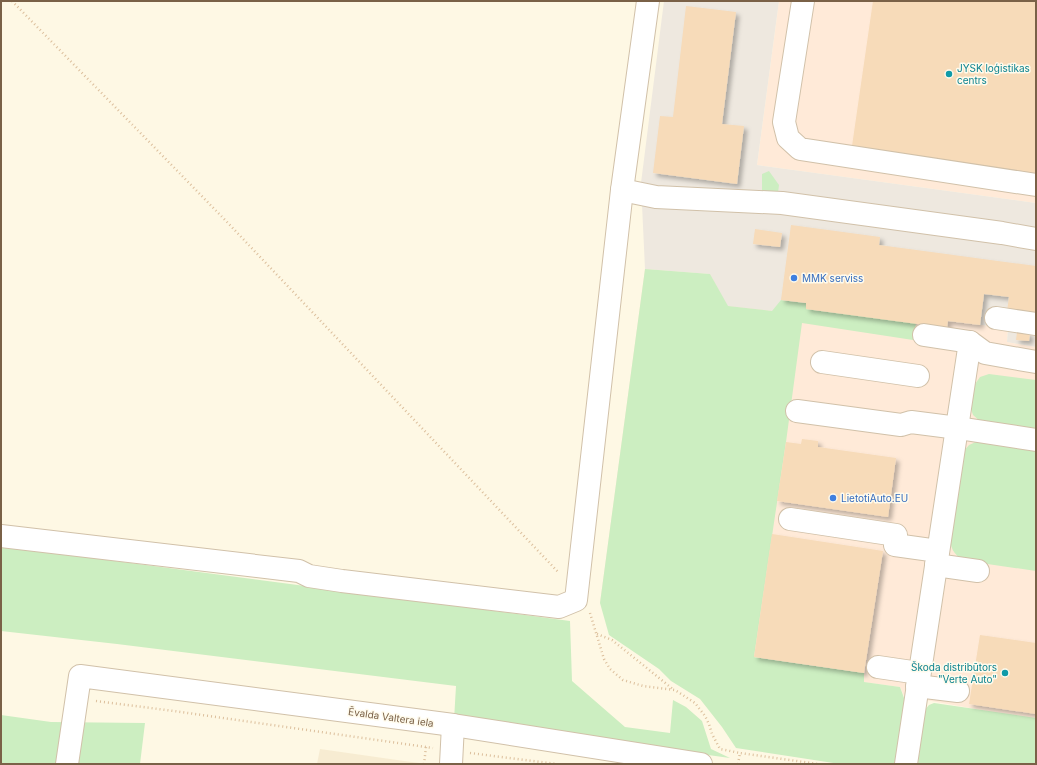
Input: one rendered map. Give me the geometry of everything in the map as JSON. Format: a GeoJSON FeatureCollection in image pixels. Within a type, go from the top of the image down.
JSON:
{"type":"FeatureCollection","features":[{"type":"Feature","properties":{"kind":"street"},"geometry":{"type":"LineString","coordinates":[[1,536],[299,571],[309,576],[342,581],[559,607],[576,600],[622,190],[648,1]]}},
{"type":"Feature","properties":{"kind":"street"},"geometry":{"type":"LineString","coordinates":[[803,1],[784,122],[788,138],[800,149],[1036,185]]}},
{"type":"Feature","properties":{"kind":"street"},"geometry":{"type":"LineString","coordinates":[[622,190],[656,196],[782,203],[1036,239]]}},
{"type":"Feature","properties":{"kind":"street"},"geometry":{"type":"LineString","coordinates":[[996,318],[1036,324]]}},
{"type":"Feature","properties":{"kind":"street"},"geometry":{"type":"LineString","coordinates":[[924,335],[970,342],[985,354],[1036,362]]}},
{"type":"Feature","properties":{"kind":"street"},"geometry":{"type":"LineString","coordinates":[[906,764],[970,342]]}},
{"type":"Feature","properties":{"kind":"street"},"geometry":{"type":"LineString","coordinates":[[822,362],[918,376]]}},
{"type":"Feature","properties":{"kind":"street"},"geometry":{"type":"LineString","coordinates":[[797,411],[901,425],[911,422],[1036,440]]}},
{"type":"Feature","properties":{"kind":"street"},"geometry":{"type":"LineString","coordinates":[[790,519],[895,540],[937,558],[978,571]]}},
{"type":"Feature","properties":{"kind":"street"},"geometry":{"type":"LineString","coordinates":[[878,667],[958,691]]}},
{"type":"Feature","properties":{"kind":"street","name":"Ēvalda Valtera iela"},"geometry":{"type":"LineString","coordinates":[[67,764],[80,676],[454,725],[701,764]]}},
{"type":"Feature","properties":{"kind":"street"},"geometry":{"type":"LineString","coordinates":[[451,757],[454,725]]}},
{"type":"Feature","properties":{"kind":"path"},"geometry":{"type":"LineString","coordinates":[[12,1],[228,223],[560,574]]}},
{"type":"Feature","properties":{"kind":"path"},"geometry":{"type":"LineString","coordinates":[[576,600],[589,611],[604,659],[610,669],[623,680],[643,686],[675,690]]}},
{"type":"Feature","properties":{"kind":"path"},"geometry":{"type":"LineString","coordinates":[[597,634],[612,640],[675,690],[695,703],[710,724],[712,734],[720,749],[818,764]]}},
{"type":"Feature","properties":{"kind":"path"},"geometry":{"type":"LineString","coordinates":[[105,703],[174,711],[426,747],[451,757],[557,764]]}},
{"type":"Feature","properties":{"kind":"path"},"geometry":{"type":"LineString","coordinates":[[424,764],[426,747]]}},
{"type":"Feature","properties":{"kind":"path"},"geometry":{"type":"LineString","coordinates":[[738,764],[740,753]]}},
{"type":"Feature","properties":{"kind":"shaded area"},"geometry":{"type":"Polygon","coordinates":[[[664,1],[779,1],[757,165],[1036,203],[1036,347],[1007,342],[1008,328],[948,321],[947,328],[806,309],[806,304],[772,311],[727,306],[710,274],[645,269],[641,183],[664,1]]]}},
{"type":"Feature","properties":{"kind":"shaded area"},"geometry":{"type":"Polygon","coordinates":[[[779,1],[1036,1],[1036,203],[757,165],[779,1]]]}},
{"type":"Feature","properties":{"kind":"shaded area"},"geometry":{"type":"Polygon","coordinates":[[[645,269],[710,274],[781,300],[947,327],[948,321],[1008,328],[1007,342],[1036,347],[1036,720],[904,696],[900,687],[863,682],[864,673],[754,657],[600,603],[645,269]]]}},
{"type":"Feature","properties":{"kind":"shaded area"},"geometry":{"type":"Polygon","coordinates":[[[320,749],[404,761],[427,764],[317,764],[320,749]]]}},
{"type":"Feature","properties":{"kind":"green space"},"geometry":{"type":"Polygon","coordinates":[[[769,171],[779,185],[778,193],[762,193],[762,174],[769,171]]]}},
{"type":"Feature","properties":{"kind":"green space"},"geometry":{"type":"Polygon","coordinates":[[[645,269],[710,274],[728,306],[772,311],[781,300],[806,303],[806,309],[916,323],[913,340],[802,323],[754,657],[864,673],[864,682],[900,687],[905,705],[904,719],[894,764],[840,764],[736,748],[700,699],[671,681],[659,669],[609,635],[600,603],[645,269]]]}},
{"type":"Feature","properties":{"kind":"green space"},"geometry":{"type":"Polygon","coordinates":[[[989,374],[1036,380],[1036,431],[981,422],[973,415],[970,406],[973,387],[980,377],[989,374]]]}},
{"type":"Feature","properties":{"kind":"green space"},"geometry":{"type":"Polygon","coordinates":[[[978,441],[1036,448],[1036,571],[967,561],[960,558],[953,550],[950,539],[963,452],[969,445],[978,441]]]}},
{"type":"Feature","properties":{"kind":"green space"},"geometry":{"type":"Polygon","coordinates":[[[1,546],[570,621],[572,681],[625,727],[670,733],[673,700],[686,707],[702,721],[711,749],[730,758],[454,720],[456,686],[1,631],[1,546]]]}},
{"type":"Feature","properties":{"kind":"green space"},"geometry":{"type":"Polygon","coordinates":[[[934,703],[1036,718],[1036,764],[918,764],[924,711],[929,705],[934,703]]]}},
{"type":"Feature","properties":{"kind":"green space"},"geometry":{"type":"Polygon","coordinates":[[[1,715],[51,722],[145,723],[140,764],[1,764],[1,715]]]}},
{"type":"Feature","properties":{"kind":"building","name":"JYSK loģistikas centrs"},"geometry":{"type":"Polygon","coordinates":[[[873,1],[1036,1],[1036,173],[852,146],[873,1]]]}},
{"type":"Feature","properties":{"kind":"building"},"geometry":{"type":"Polygon","coordinates":[[[686,6],[736,12],[722,124],[744,126],[737,184],[653,173],[660,116],[673,117],[686,6]]]}},
{"type":"Feature","properties":{"kind":"building"},"geometry":{"type":"Polygon","coordinates":[[[791,225],[880,237],[879,245],[1036,266],[1036,315],[1007,311],[1009,297],[984,294],[980,325],[948,321],[947,328],[806,309],[806,303],[781,300],[791,225]]]}},
{"type":"Feature","properties":{"kind":"building"},"geometry":{"type":"Polygon","coordinates":[[[755,229],[782,233],[780,247],[753,244],[755,229]]]}},
{"type":"Feature","properties":{"kind":"building"},"geometry":{"type":"Polygon","coordinates":[[[1017,332],[1030,333],[1029,341],[1016,340],[1017,332]]]}},
{"type":"Feature","properties":{"kind":"building"},"geometry":{"type":"Polygon","coordinates":[[[802,439],[818,441],[818,447],[896,458],[888,517],[777,501],[786,442],[801,444],[802,439]]]}},
{"type":"Feature","properties":{"kind":"building"},"geometry":{"type":"Polygon","coordinates":[[[772,534],[883,551],[864,673],[754,657],[772,534]]]}},
{"type":"Feature","properties":{"kind":"building","name":"Škoda distribūtors \"Verte Auto\""},"geometry":{"type":"Polygon","coordinates":[[[980,635],[1036,643],[1036,714],[969,704],[980,635]]]}},
{"type":"Feature","properties":{"kind":"place","name":"JYSK loģistikas centrs"},"geometry":{"type":"Point","coordinates":[949,74]}},
{"type":"Feature","properties":{"kind":"place","name":"MMK serviss"},"geometry":{"type":"Point","coordinates":[794,278]}},
{"type":"Feature","properties":{"kind":"place","name":"LietotiAuto.EU"},"geometry":{"type":"Point","coordinates":[833,498]}},
{"type":"Feature","properties":{"kind":"place","name":"Škoda distribūtors \"Verte Auto\""},"geometry":{"type":"Point","coordinates":[1005,673]}}]}
